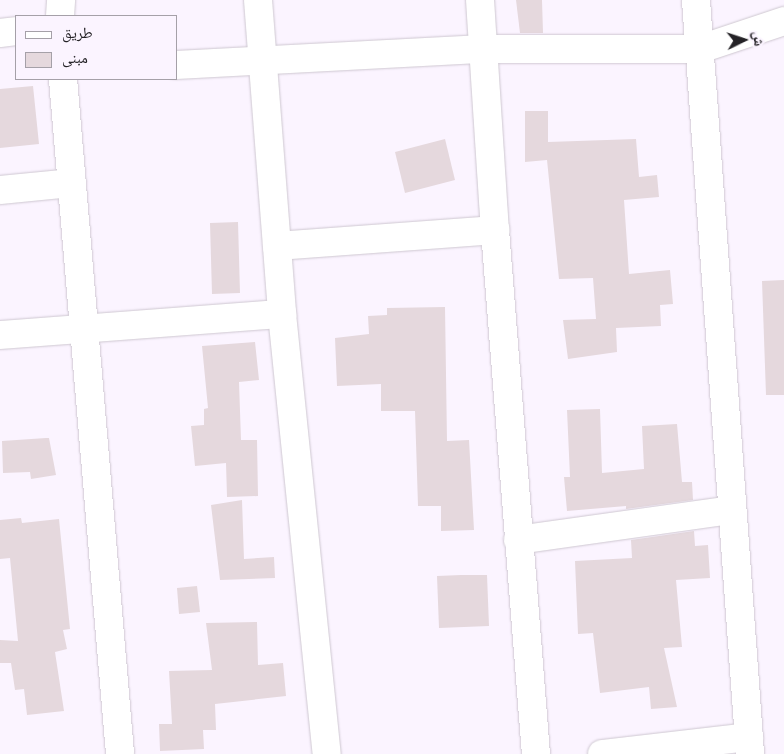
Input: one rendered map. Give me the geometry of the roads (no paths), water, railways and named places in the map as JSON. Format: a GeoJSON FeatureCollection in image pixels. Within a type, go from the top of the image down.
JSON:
{"type":"FeatureCollection","features":[{"type":"Feature","properties":{"kind":"street"},"geometry":{"type":"LineString","coordinates":[[60,15],[61,0]]}},
{"type":"Feature","properties":{"kind":"street"},"geometry":{"type":"LineString","coordinates":[[258,0],[261,59],[282,314],[327,754]]}},
{"type":"Feature","properties":{"kind":"street"},"geometry":{"type":"LineString","coordinates":[[480,0],[494,230],[536,754]]}},
{"type":"Feature","properties":{"kind":"street"},"geometry":{"type":"LineString","coordinates":[[602,754],[749,746],[696,0]]}},
{"type":"Feature","properties":{"kind":"street"},"geometry":{"type":"LineString","coordinates":[[178,65],[484,48],[700,49],[784,21]]}},
{"type":"Feature","properties":{"kind":"street"},"geometry":{"type":"LineString","coordinates":[[0,32],[15,31]]}},
{"type":"Feature","properties":{"kind":"street"},"geometry":{"type":"LineString","coordinates":[[63,80],[120,754]]}},
{"type":"Feature","properties":{"kind":"street"},"geometry":{"type":"LineString","coordinates":[[0,190],[72,184]]}},
{"type":"Feature","properties":{"kind":"street"},"geometry":{"type":"LineString","coordinates":[[277,246],[494,230]]}},
{"type":"Feature","properties":{"kind":"street"},"geometry":{"type":"LineString","coordinates":[[0,335],[282,314]]}},
{"type":"Feature","properties":{"kind":"street"},"geometry":{"type":"LineString","coordinates":[[518,540],[732,510]]}}]}
